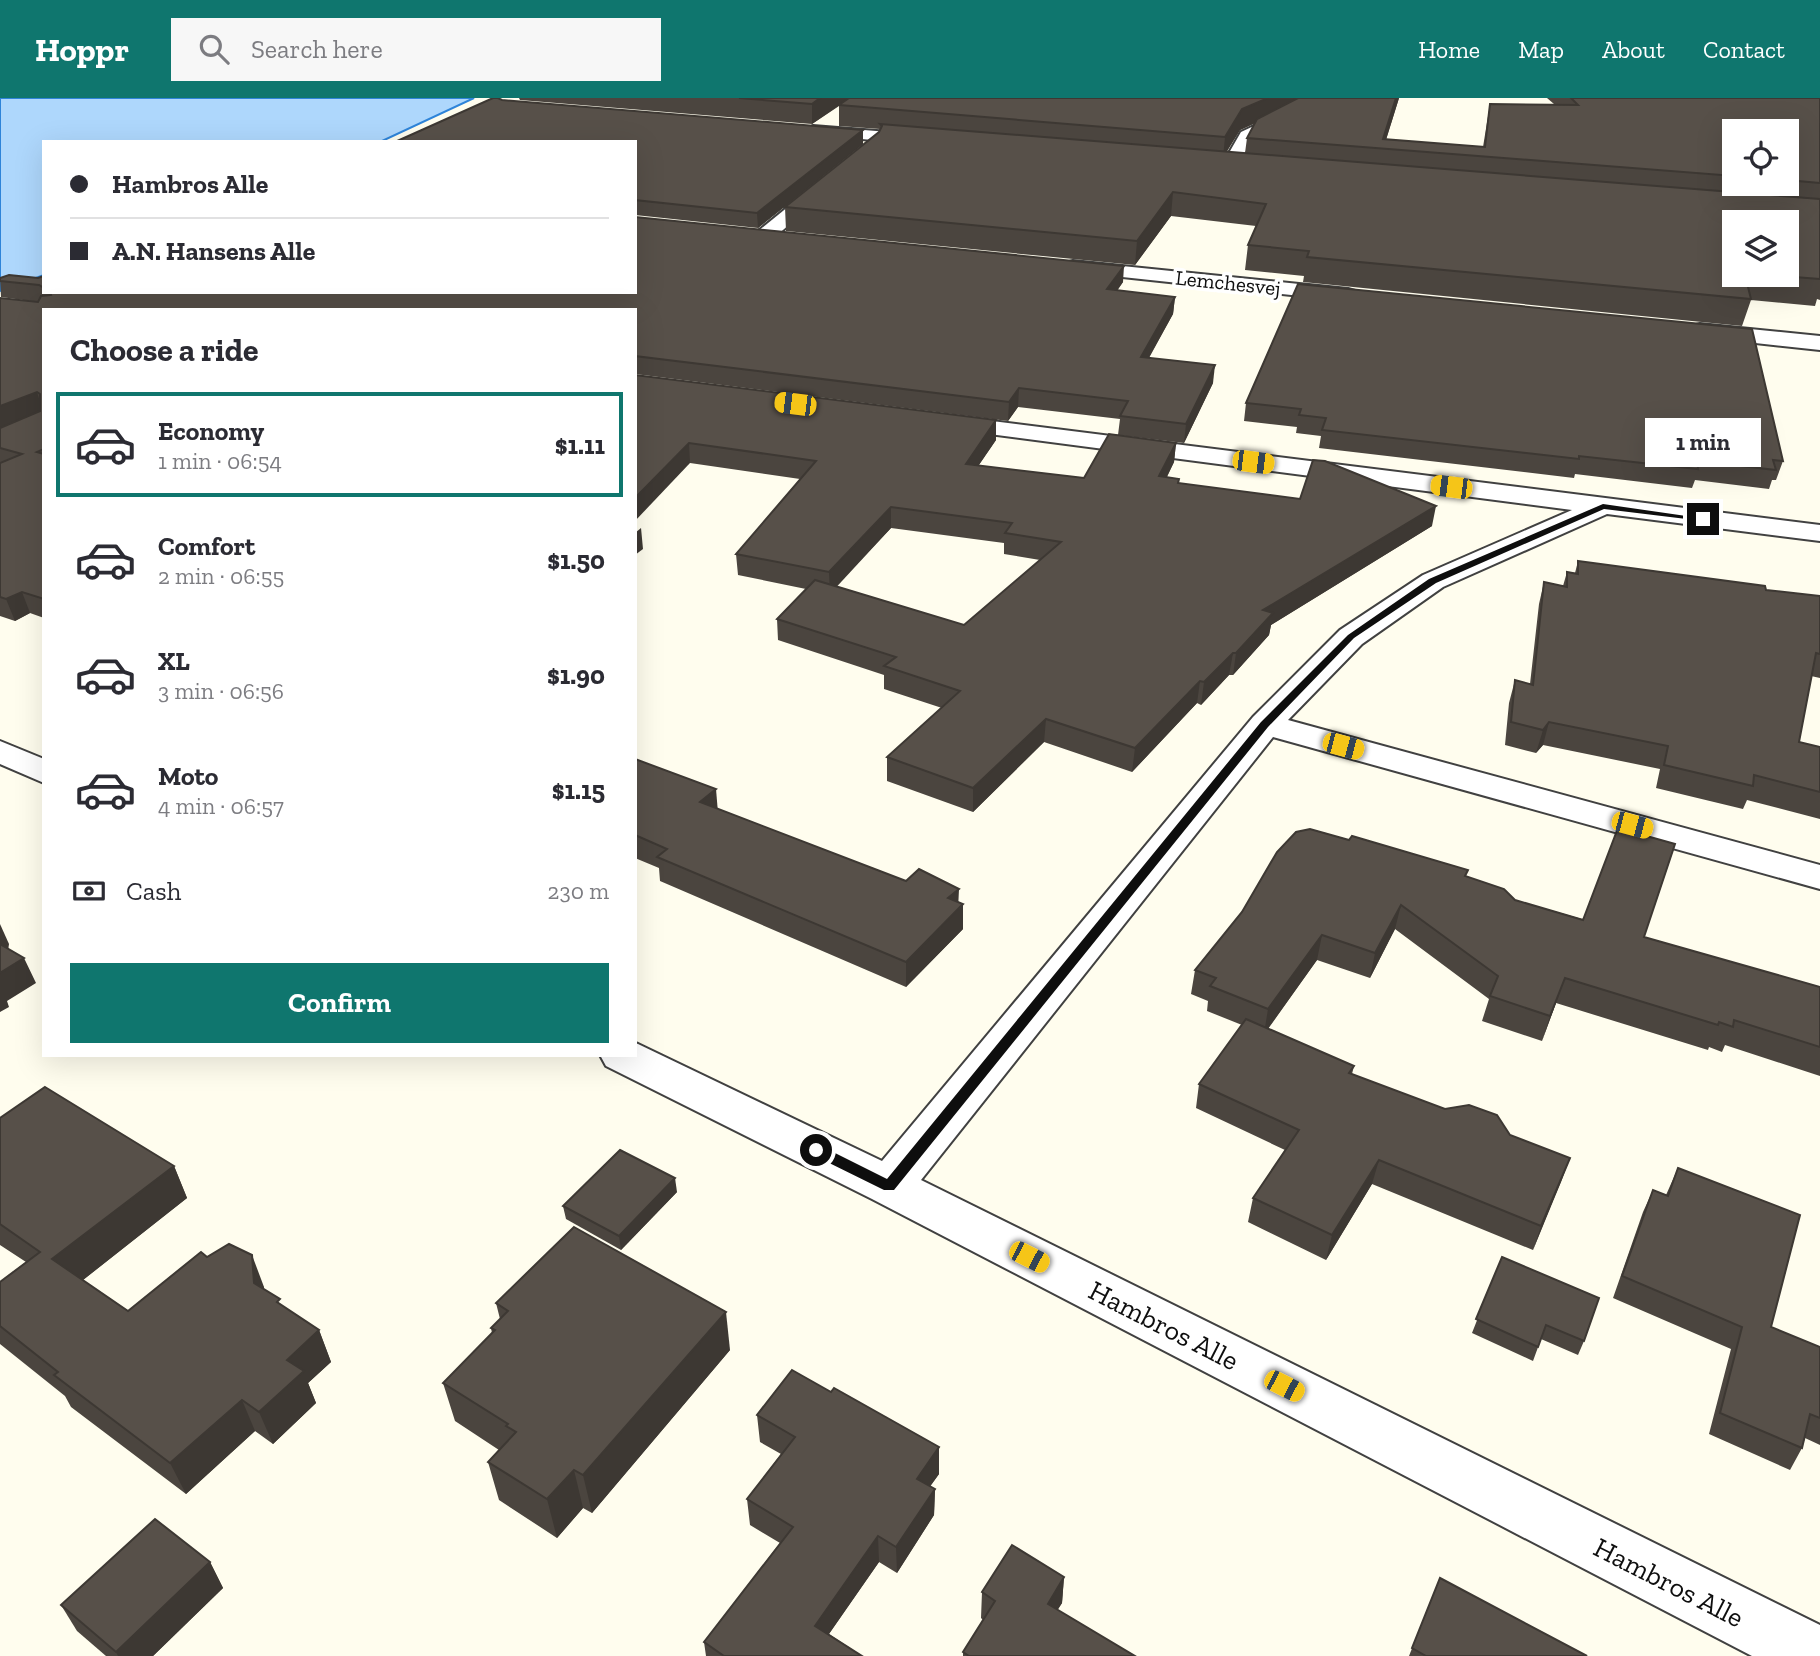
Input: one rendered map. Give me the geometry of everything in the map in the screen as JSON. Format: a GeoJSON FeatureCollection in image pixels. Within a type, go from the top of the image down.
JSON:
{"type":"FeatureCollection","features":[{"type":"Feature","properties":{"kind":"street"},"geometry":{"type":"LineString","coordinates":[[1230,165],[1247,135],[1294,112]]}},
{"type":"Feature","properties":{"kind":"street"},"geometry":{"type":"LineString","coordinates":[[818,131],[836,118]]}},
{"type":"Feature","properties":{"kind":"street"},"geometry":{"type":"LineString","coordinates":[[792,129],[940,141]]}},
{"type":"Feature","properties":{"kind":"street"},"geometry":{"type":"LineString","coordinates":[[764,236],[840,175]]}},
{"type":"Feature","properties":{"kind":"street"},"geometry":{"type":"LineString","coordinates":[[738,233],[797,239]]}},
{"type":"Feature","properties":{"kind":"street","name":"Lemchesvej"},"geometry":{"type":"LineString","coordinates":[[1052,265],[1373,298]]}},
{"type":"Feature","properties":{"kind":"street"},"geometry":{"type":"LineString","coordinates":[[1673,328],[1820,343]]}},
{"type":"Feature","properties":{"kind":"street"},"geometry":{"type":"LineString","coordinates":[[921,420],[1820,533]]}},
{"type":"Feature","properties":{"kind":"street"},"geometry":{"type":"LineString","coordinates":[[889,1186],[1265,724],[1351,636],[1433,581],[1603,506]]}},
{"type":"Feature","properties":{"kind":"street"},"geometry":{"type":"LineString","coordinates":[[1265,724],[1820,877]]}},
{"type":"Feature","properties":{"kind":"street"},"geometry":{"type":"LineString","coordinates":[[0,751],[42,771]]}},
{"type":"Feature","properties":{"kind":"street","name":"Hambros Alle"},"geometry":{"type":"LineString","coordinates":[[626,1057],[889,1186],[1816,1656]]}},
{"type":"Feature","properties":{"kind":"water"},"geometry":{"type":"Polygon","coordinates":[[[0,98],[474,98],[384,140],[42,140],[42,276],[0,291],[0,98]]]}},
{"type":"Feature","properties":{"kind":"building"},"geometry":{"type":"Polygon","coordinates":[[[493,98],[863,130],[757,213],[637,200],[637,140],[399,140],[493,98]]]}},
{"type":"Feature","properties":{"kind":"building"},"geometry":{"type":"Polygon","coordinates":[[[739,98],[820,98],[812,104],[739,98]]]}},
{"type":"Feature","properties":{"kind":"building"},"geometry":{"type":"Polygon","coordinates":[[[849,98],[1268,98],[1242,109],[1225,137],[839,105],[849,98]]]}},
{"type":"Feature","properties":{"kind":"building"},"geometry":{"type":"Polygon","coordinates":[[[1298,98],[1396,98],[1383,139],[1485,147],[1490,104],[1578,105],[1571,98],[1820,98],[1820,183],[1799,181],[1799,119],[1722,119],[1722,175],[1247,138],[1257,119],[1298,98]]]}},
{"type":"Feature","properties":{"kind":"building"},"geometry":{"type":"Polygon","coordinates":[[[880,124],[1722,191],[1722,196],[1820,199],[1820,279],[1799,277],[1799,210],[1722,210],[1722,287],[1748,287],[1751,299],[1307,257],[1309,251],[1248,245],[1266,204],[1173,192],[1137,241],[785,207],[879,132],[882,126],[880,124]]]}},
{"type":"Feature","properties":{"kind":"building"},"geometry":{"type":"Polygon","coordinates":[[[637,217],[1124,266],[1107,289],[1175,297],[1141,357],[1215,365],[1186,424],[1120,416],[1128,401],[1019,388],[1009,402],[637,356],[637,308],[42,308],[42,450],[37,452],[42,453],[42,598],[22,592],[6,599],[0,597],[0,463],[22,454],[0,448],[0,428],[40,411],[40,394],[37,392],[0,406],[0,298],[38,302],[41,296],[637,294],[637,217]]]}},
{"type":"Feature","properties":{"kind":"building"},"geometry":{"type":"Polygon","coordinates":[[[9,275],[42,277],[42,287],[0,281],[0,278],[9,275]]]}},
{"type":"Feature","properties":{"kind":"building"},"geometry":{"type":"Polygon","coordinates":[[[1298,284],[1752,329],[1783,461],[1773,460],[1776,470],[1697,461],[1698,469],[1579,456],[1579,459],[1322,430],[1326,418],[1299,415],[1301,409],[1246,403],[1298,284]]]}},
{"type":"Feature","properties":{"kind":"building"},"geometry":{"type":"Polygon","coordinates":[[[637,375],[996,420],[966,464],[1084,478],[1109,434],[1176,443],[1159,476],[1179,479],[1178,483],[1300,499],[1313,460],[1325,461],[1436,506],[1263,610],[1273,613],[1236,653],[1204,682],[1200,681],[1135,748],[1046,719],[973,788],[887,757],[960,691],[884,666],[896,657],[777,619],[815,580],[964,625],[1061,542],[1005,533],[1012,523],[891,507],[829,572],[736,554],[816,461],[689,443],[637,496],[637,375]]]}},
{"type":"Feature","properties":{"kind":"building"},"geometry":{"type":"Polygon","coordinates":[[[1578,561],[1820,596],[1820,654],[1816,653],[1799,742],[1820,747],[1820,792],[1754,775],[1753,786],[1664,765],[1668,746],[1549,722],[1543,730],[1511,722],[1515,680],[1533,685],[1544,582],[1567,587],[1567,572],[1578,574],[1578,561]]]}},
{"type":"Feature","properties":{"kind":"building"},"geometry":{"type":"Polygon","coordinates":[[[637,760],[716,789],[700,802],[906,881],[919,869],[959,889],[948,898],[963,904],[906,962],[657,857],[667,849],[637,836],[637,760]]]}},
{"type":"Feature","properties":{"kind":"building"},"geometry":{"type":"Polygon","coordinates":[[[1618,828],[1675,844],[1644,937],[1820,987],[1820,1047],[1734,1020],[1733,1027],[1719,1022],[1718,1025],[1565,978],[1550,1016],[1490,996],[1498,976],[1401,905],[1375,953],[1322,935],[1268,1009],[1210,986],[1216,978],[1195,970],[1242,912],[1277,852],[1296,832],[1310,829],[1349,840],[1352,836],[1468,870],[1465,876],[1504,889],[1515,900],[1583,920],[1618,828]]]}},
{"type":"Feature","properties":{"kind":"building"},"geometry":{"type":"Polygon","coordinates":[[[0,944],[24,958],[0,973],[0,944]]]}},
{"type":"Feature","properties":{"kind":"building"},"geometry":{"type":"Polygon","coordinates":[[[1246,1019],[1354,1066],[1349,1073],[1445,1109],[1469,1105],[1497,1115],[1510,1135],[1570,1158],[1541,1226],[1379,1160],[1332,1235],[1253,1198],[1299,1130],[1199,1084],[1246,1019]]]}},
{"type":"Feature","properties":{"kind":"building"},"geometry":{"type":"Polygon","coordinates":[[[45,1087],[174,1166],[52,1259],[128,1311],[201,1252],[207,1257],[229,1244],[252,1255],[254,1283],[280,1299],[277,1302],[319,1330],[287,1360],[304,1371],[259,1412],[242,1400],[170,1463],[54,1375],[58,1372],[0,1326],[0,1282],[40,1252],[0,1224],[0,1118],[45,1087]]]}},
{"type":"Feature","properties":{"kind":"building"},"geometry":{"type":"Polygon","coordinates":[[[620,1150],[675,1178],[619,1236],[563,1206],[620,1150]]]}},
{"type":"Feature","properties":{"kind":"building"},"geometry":{"type":"Polygon","coordinates":[[[1678,1168],[1800,1215],[1771,1327],[1820,1347],[1820,1418],[1810,1414],[1802,1448],[1720,1413],[1742,1327],[1622,1276],[1653,1190],[1668,1196],[1678,1168]]]}},
{"type":"Feature","properties":{"kind":"building"},"geometry":{"type":"Polygon","coordinates":[[[574,1227],[726,1312],[583,1475],[574,1470],[547,1499],[488,1462],[516,1432],[506,1426],[508,1424],[443,1383],[495,1330],[491,1328],[508,1311],[496,1303],[574,1227]]]}},
{"type":"Feature","properties":{"kind":"building"},"geometry":{"type":"Polygon","coordinates":[[[1502,1257],[1599,1298],[1584,1341],[1546,1325],[1538,1347],[1476,1319],[1502,1257]]]}},
{"type":"Feature","properties":{"kind":"building"},"geometry":{"type":"Polygon","coordinates":[[[792,1370],[831,1392],[834,1388],[939,1447],[917,1479],[935,1489],[896,1547],[878,1536],[815,1626],[862,1656],[724,1656],[704,1642],[793,1527],[747,1499],[795,1437],[757,1415],[792,1370]]]}},
{"type":"Feature","properties":{"kind":"building"},"geometry":{"type":"Polygon","coordinates":[[[155,1519],[210,1562],[116,1652],[61,1605],[155,1519]]]}},
{"type":"Feature","properties":{"kind":"building"},"geometry":{"type":"Polygon","coordinates":[[[1012,1545],[1064,1577],[1048,1604],[1135,1656],[969,1656],[963,1652],[995,1601],[982,1592],[1012,1545]]]}},
{"type":"Feature","properties":{"kind":"building"},"geometry":{"type":"Polygon","coordinates":[[[1440,1578],[1587,1656],[1426,1656],[1412,1648],[1440,1578]]]}},
{"type":"Feature","properties":{"kind":"route"},"geometry":{"type":"LineString","coordinates":[[816,1150],[889,1186],[1265,724],[1351,636],[1433,581],[1603,506],[1703,519]]}}]}
